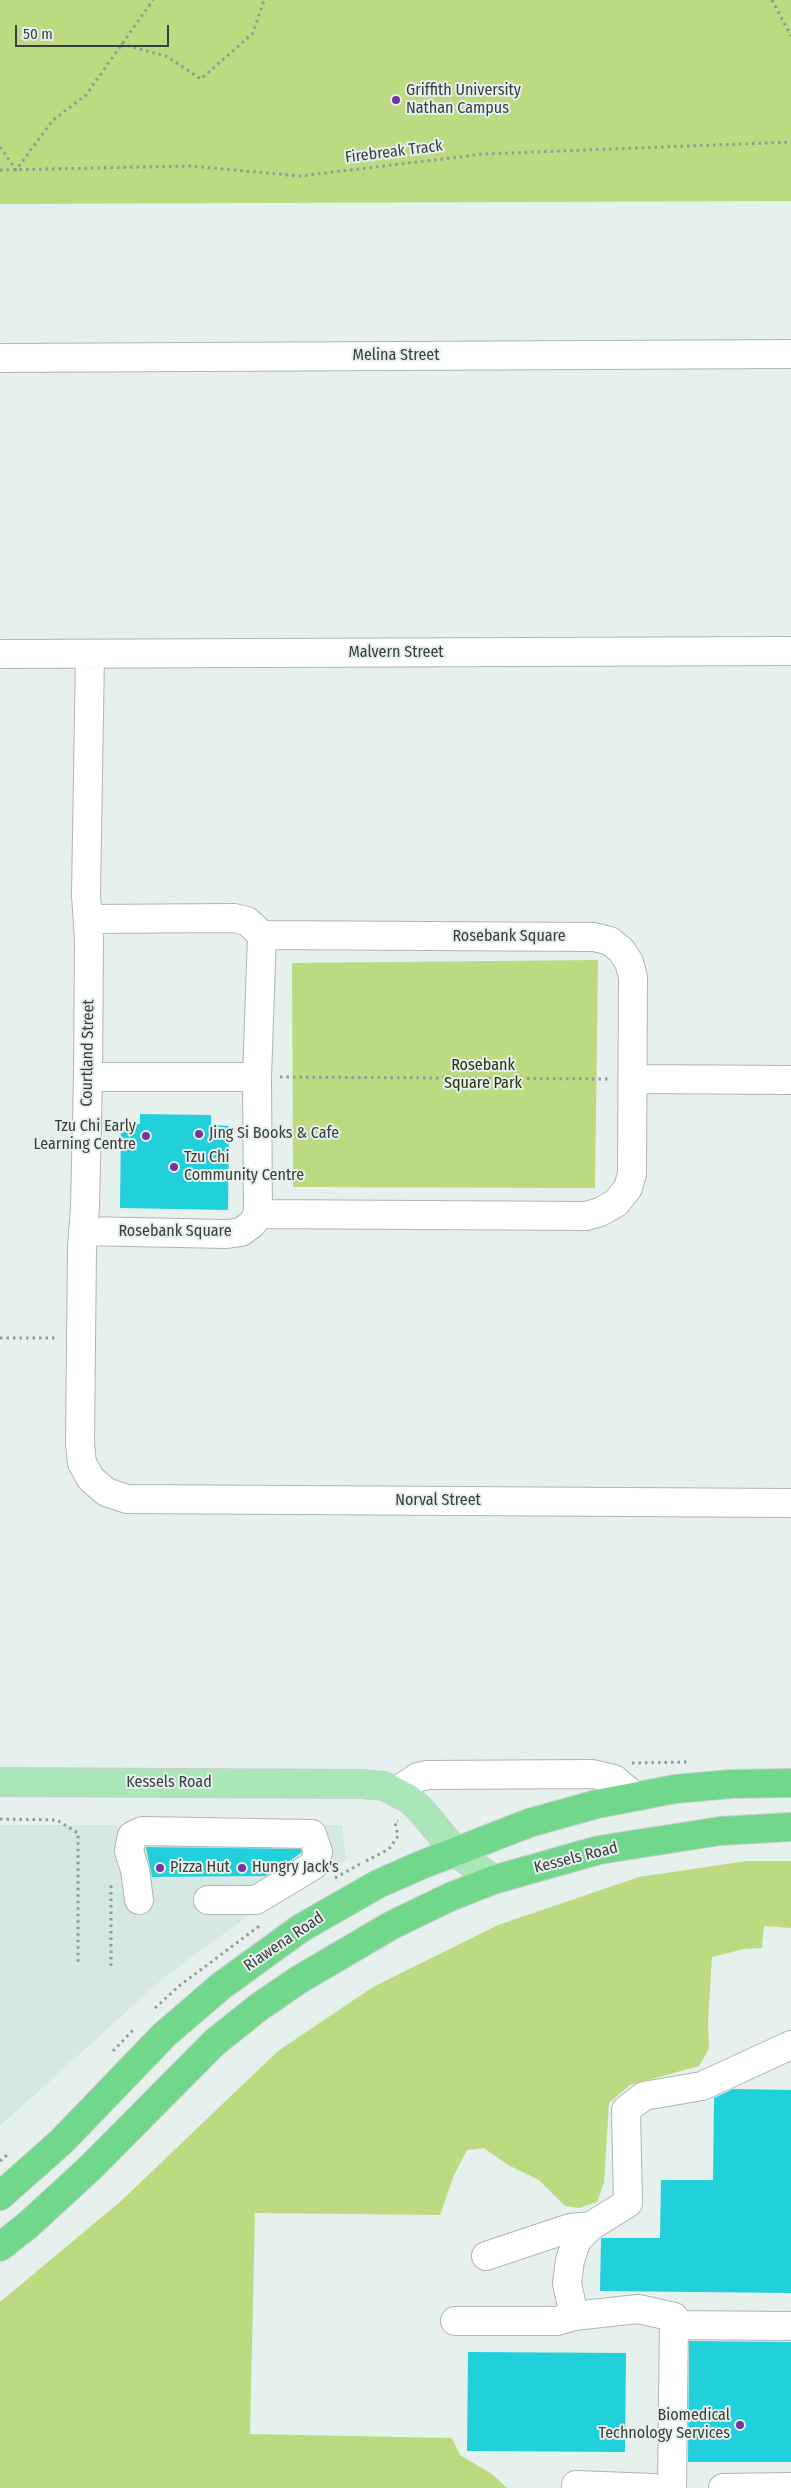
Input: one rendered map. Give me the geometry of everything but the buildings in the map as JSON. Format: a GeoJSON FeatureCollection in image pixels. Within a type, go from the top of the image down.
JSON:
{"type":"FeatureCollection","features":[{"type":"Feature","properties":{"kind":"highway"},"geometry":{"type":"LineString","coordinates":[[634,1796],[731,1784],[791,1783]]}},
{"type":"Feature","properties":{"kind":"highway","name":"Riawena Road"},"geometry":{"type":"LineString","coordinates":[[0,2196],[62,2141],[170,2030],[262,1955],[337,1906],[378,1884],[455,1851],[529,1823],[634,1796]]}},
{"type":"Feature","properties":{"kind":"highway","name":"Kessels Road"},"geometry":{"type":"LineString","coordinates":[[492,1880],[599,1850],[720,1831],[791,1827]]}},
{"type":"Feature","properties":{"kind":"highway"},"geometry":{"type":"LineString","coordinates":[[0,2247],[28,2225],[90,2168],[215,2042],[259,2007],[347,1950],[392,1925],[492,1880]]}},
{"type":"Feature","properties":{"kind":"main road","name":"Kessels Road"},"geometry":{"type":"LineString","coordinates":[[0,1782],[361,1784],[384,1786],[397,1792],[422,1810],[455,1851],[492,1880]]}},
{"type":"Feature","properties":{"kind":"street","name":"Melina Street"},"geometry":{"type":"LineString","coordinates":[[0,358],[791,354]]}},
{"type":"Feature","properties":{"kind":"street","name":"Malvern Street"},"geometry":{"type":"LineString","coordinates":[[0,654],[791,651]]}},
{"type":"Feature","properties":{"kind":"street","name":"Courtland Street"},"geometry":{"type":"LineString","coordinates":[[90,654],[86,895],[88,919],[88,1077],[83,1231],[80,1444],[82,1463],[91,1479]]}},
{"type":"Feature","properties":{"kind":"street"},"geometry":{"type":"LineString","coordinates":[[88,919],[234,918],[247,921],[262,935],[257,1077],[258,1214]]}},
{"type":"Feature","properties":{"kind":"street","name":"Rosebank Square"},"geometry":{"type":"LineString","coordinates":[[83,1231],[228,1234],[241,1232],[252,1224],[258,1214],[586,1216],[616,1204],[628,1188],[632,1174],[633,977],[629,962],[621,950],[610,941],[594,937],[262,935]]}},
{"type":"Feature","properties":{"kind":"street"},"geometry":{"type":"LineString","coordinates":[[88,1077],[257,1077]]}},
{"type":"Feature","properties":{"kind":"street"},"geometry":{"type":"LineString","coordinates":[[633,1079],[791,1080]]}},
{"type":"Feature","properties":{"kind":"street","name":"Norval Street"},"geometry":{"type":"LineString","coordinates":[[91,1479],[106,1492],[127,1499],[791,1503]]}},
{"type":"Feature","properties":{"kind":"street"},"geometry":{"type":"LineString","coordinates":[[397,1792],[418,1777],[427,1775],[593,1774],[614,1778],[634,1796]]}},
{"type":"Feature","properties":{"kind":"street"},"geometry":{"type":"LineString","coordinates":[[137,1887],[129,1852],[132,1836],[142,1831],[312,1834],[318,1852],[314,1865],[256,1900],[208,1900]]}},
{"type":"Feature","properties":{"kind":"street"},"geometry":{"type":"LineString","coordinates":[[574,2316],[567,2283],[570,2260],[577,2240],[591,2226],[628,2203],[626,2110],[644,2096],[702,2086],[791,2045]]}},
{"type":"Feature","properties":{"kind":"street"},"geometry":{"type":"LineString","coordinates":[[486,2256],[570,2228],[591,2226]]}},
{"type":"Feature","properties":{"kind":"street"},"geometry":{"type":"LineString","coordinates":[[455,2322],[557,2321],[574,2316],[638,2309],[674,2317],[672,2488]]}},
{"type":"Feature","properties":{"kind":"street"},"geometry":{"type":"LineString","coordinates":[[674,2325],[791,2326]]}},
{"type":"Feature","properties":{"kind":"street"},"geometry":{"type":"LineString","coordinates":[[576,2488],[576,2485],[653,2488]]}},
{"type":"Feature","properties":{"kind":"street"},"geometry":{"type":"LineString","coordinates":[[723,2488],[791,2487]]}},
{"type":"Feature","properties":{"kind":"path"},"geometry":{"type":"LineString","coordinates":[[0,147],[16,170],[53,120],[86,95],[120,44],[153,0]]}},
{"type":"Feature","properties":{"kind":"path"},"geometry":{"type":"LineString","coordinates":[[120,44],[166,56],[201,79],[253,33],[264,0]]}},
{"type":"Feature","properties":{"kind":"path"},"geometry":{"type":"LineString","coordinates":[[772,0],[791,36]]}},
{"type":"Feature","properties":{"kind":"path","name":"Firebreak Track"},"geometry":{"type":"LineString","coordinates":[[0,170],[190,166],[300,176],[484,154],[791,142]]}},
{"type":"Feature","properties":{"kind":"path"},"geometry":{"type":"LineString","coordinates":[[257,1077],[633,1079]]}},
{"type":"Feature","properties":{"kind":"path"},"geometry":{"type":"LineString","coordinates":[[0,1338],[81,1338]]}},
{"type":"Feature","properties":{"kind":"path"},"geometry":{"type":"LineString","coordinates":[[625,1763],[694,1762]]}},
{"type":"Feature","properties":{"kind":"path"},"geometry":{"type":"LineString","coordinates":[[0,1819],[57,1820],[78,1833],[78,1965]]}},
{"type":"Feature","properties":{"kind":"path"},"geometry":{"type":"LineString","coordinates":[[111,1966],[111,1882],[120,1874],[137,1887]]}},
{"type":"Feature","properties":{"kind":"shaded area"},"geometry":{"type":"Polygon","coordinates":[[[0,1825],[342,1825],[346,1860],[269,1901],[167,1975],[0,2126],[0,1825]]]}},
{"type":"Feature","properties":{"kind":"green space","name":"Griffith University Nathan Campus"},"geometry":{"type":"Polygon","coordinates":[[[0,0],[791,0],[791,201],[0,204],[0,0]]]}},
{"type":"Feature","properties":{"kind":"green space","name":"Rosebank Square Park"},"geometry":{"type":"Polygon","coordinates":[[[598,960],[595,1188],[293,1187],[292,963],[598,960]]]}},
{"type":"Feature","properties":{"kind":"green space"},"geometry":{"type":"Polygon","coordinates":[[[747,1861],[791,1861],[791,1928],[764,1926],[762,1948],[744,1949],[712,1957],[708,2022],[709,2049],[699,2066],[630,2085],[609,2103],[604,2183],[597,2202],[579,2208],[565,2206],[539,2180],[508,2165],[484,2148],[467,2150],[454,2175],[440,2215],[255,2213],[250,2434],[452,2438],[460,2455],[492,2474],[507,2488],[0,2488],[0,2302],[121,2201],[278,2051],[373,1987],[498,1925],[639,1877],[747,1861]]]}},
{"type":"Feature","properties":{"kind":"place","name":"Griffith University Nathan Campus"},"geometry":{"type":"Point","coordinates":[396,100]}},
{"type":"Feature","properties":{"kind":"place","name":"Jing Si Books & Cafe"},"geometry":{"type":"Point","coordinates":[199,1134]}},
{"type":"Feature","properties":{"kind":"place","name":"Tzu Chi Early Learning Centre"},"geometry":{"type":"Point","coordinates":[146,1136]}},
{"type":"Feature","properties":{"kind":"place","name":"Tzu Chi Community Centre"},"geometry":{"type":"Point","coordinates":[174,1167]}},
{"type":"Feature","properties":{"kind":"place","name":"Pizza Hut"},"geometry":{"type":"Point","coordinates":[160,1868]}},
{"type":"Feature","properties":{"kind":"place","name":"Hungry Jack's"},"geometry":{"type":"Point","coordinates":[242,1868]}},
{"type":"Feature","properties":{"kind":"place","name":"Biomedical Technology Services"},"geometry":{"type":"Point","coordinates":[740,2425]}}]}
